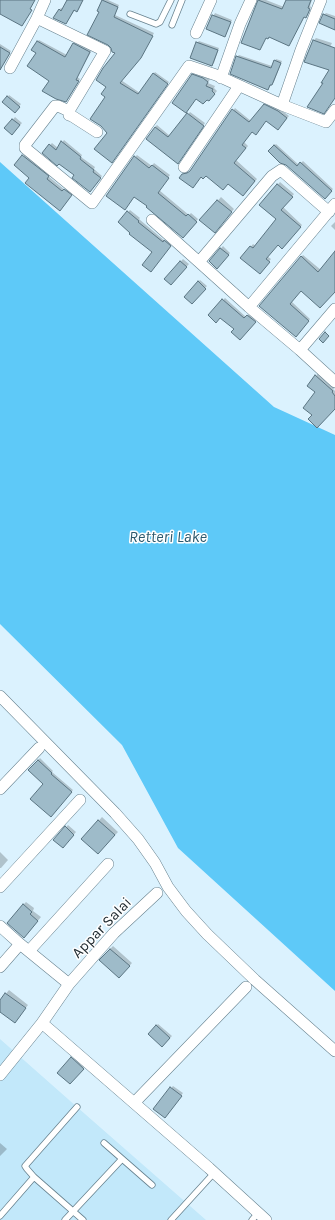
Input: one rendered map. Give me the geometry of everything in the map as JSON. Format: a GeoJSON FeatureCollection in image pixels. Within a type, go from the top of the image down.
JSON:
{"type":"FeatureCollection","features":[{"type":"Feature","properties":{"kind":"street"},"geometry":{"type":"LineString","coordinates":[[10,68],[45,0]]}},
{"type":"Feature","properties":{"kind":"street"},"geometry":{"type":"LineString","coordinates":[[196,33],[212,0]]}},
{"type":"Feature","properties":{"kind":"street"},"geometry":{"type":"LineString","coordinates":[[222,78],[240,24],[251,0]]}},
{"type":"Feature","properties":{"kind":"street"},"geometry":{"type":"LineString","coordinates":[[282,105],[301,50],[321,0]]}},
{"type":"Feature","properties":{"kind":"street"},"geometry":{"type":"LineString","coordinates":[[37,18],[105,51],[69,111]]}},
{"type":"Feature","properties":{"kind":"street"},"geometry":{"type":"LineString","coordinates":[[97,132],[69,114],[69,111],[55,106],[24,145],[25,148],[92,203],[189,66],[222,78],[282,105],[326,122],[335,110]]}},
{"type":"Feature","properties":{"kind":"street"},"geometry":{"type":"LineString","coordinates":[[184,167],[239,86]]}},
{"type":"Feature","properties":{"kind":"street"},"geometry":{"type":"LineString","coordinates":[[199,262],[272,176],[281,170],[332,208],[249,307]]}},
{"type":"Feature","properties":{"kind":"street"},"geometry":{"type":"LineString","coordinates":[[152,220],[335,382]]}},
{"type":"Feature","properties":{"kind":"street"},"geometry":{"type":"LineString","coordinates":[[300,350],[335,309]]}},
{"type":"Feature","properties":{"kind":"street"},"geometry":{"type":"LineString","coordinates":[[0,696],[115,812],[138,839],[155,863],[168,887],[186,911],[207,934],[261,985],[335,1051]]}},
{"type":"Feature","properties":{"kind":"street"},"geometry":{"type":"LineString","coordinates":[[0,789],[39,748]]}},
{"type":"Feature","properties":{"kind":"street"},"geometry":{"type":"LineString","coordinates":[[0,887],[80,800]]}},
{"type":"Feature","properties":{"kind":"street"},"geometry":{"type":"LineString","coordinates":[[29,951],[108,864]]}},
{"type":"Feature","properties":{"kind":"street","name":"Appar Salai"},"geometry":{"type":"LineString","coordinates":[[0,1075],[42,1023],[69,984],[114,933],[157,893]]}},
{"type":"Feature","properties":{"kind":"street"},"geometry":{"type":"LineString","coordinates":[[0,926],[69,984]]}},
{"type":"Feature","properties":{"kind":"street"},"geometry":{"type":"LineString","coordinates":[[0,966],[20,944]]}},
{"type":"Feature","properties":{"kind":"street"},"geometry":{"type":"LineString","coordinates":[[134,1103],[246,987]]}},
{"type":"Feature","properties":{"kind":"street"},"geometry":{"type":"LineString","coordinates":[[42,1023],[214,1173],[259,1218]]}},
{"type":"Feature","properties":{"kind":"lane"},"geometry":{"type":"LineString","coordinates":[[130,14],[156,24],[160,22],[171,0]]}},
{"type":"Feature","properties":{"kind":"lane"},"geometry":{"type":"LineString","coordinates":[[172,26],[182,0]]}},
{"type":"Feature","properties":{"kind":"lane"},"geometry":{"type":"LineString","coordinates":[[77,1107],[25,1166],[34,1177],[83,1220]]}},
{"type":"Feature","properties":{"kind":"lane"},"geometry":{"type":"LineString","coordinates":[[104,1143],[152,1185]]}},
{"type":"Feature","properties":{"kind":"lane"},"geometry":{"type":"LineString","coordinates":[[65,1220],[122,1159]]}},
{"type":"Feature","properties":{"kind":"lane"},"geometry":{"type":"LineString","coordinates":[[170,1220],[214,1173]]}},
{"type":"Feature","properties":{"kind":"lane"},"geometry":{"type":"LineString","coordinates":[[0,1216],[34,1177]]}},
{"type":"Feature","properties":{"kind":"shaded area"},"geometry":{"type":"Polygon","coordinates":[[[0,1039],[77,1107],[206,1220],[0,1220],[0,1039]]]}},
{"type":"Feature","properties":{"kind":"water","name":"Retteri Lake"},"geometry":{"type":"Polygon","coordinates":[[[0,162],[274,407],[335,435],[335,991],[178,848],[122,745],[0,624],[0,162]]]}},
{"type":"Feature","properties":{"kind":"building"},"geometry":{"type":"Polygon","coordinates":[[[0,0],[35,0],[30,9],[32,10],[22,26],[0,14],[0,0]]]}},
{"type":"Feature","properties":{"kind":"building"},"geometry":{"type":"Polygon","coordinates":[[[67,0],[83,0],[77,12],[74,10],[66,24],[53,18],[59,9],[61,11],[67,0]]]}},
{"type":"Feature","properties":{"kind":"building"},"geometry":{"type":"Polygon","coordinates":[[[102,0],[118,7],[114,17],[153,36],[141,58],[120,83],[138,94],[153,73],[168,84],[112,163],[94,149],[107,133],[101,126],[90,119],[105,97],[101,94],[106,87],[96,80],[115,53],[112,52],[108,45],[87,35],[99,12],[97,11],[102,0]]]}},
{"type":"Feature","properties":{"kind":"building"},"geometry":{"type":"Polygon","coordinates":[[[258,0],[282,9],[286,0],[311,0],[308,8],[310,9],[306,18],[304,17],[289,46],[269,37],[268,39],[266,38],[260,50],[241,43],[258,0]]]}},
{"type":"Feature","properties":{"kind":"building"},"geometry":{"type":"Polygon","coordinates":[[[323,14],[335,19],[335,30],[319,23],[323,14]]]}},
{"type":"Feature","properties":{"kind":"building"},"geometry":{"type":"Polygon","coordinates":[[[212,15],[231,22],[225,37],[206,29],[212,15]]]}},
{"type":"Feature","properties":{"kind":"building"},"geometry":{"type":"Polygon","coordinates":[[[313,40],[335,48],[335,98],[324,114],[307,107],[323,83],[321,83],[329,70],[304,62],[313,40]]]}},
{"type":"Feature","properties":{"kind":"building"},"geometry":{"type":"Polygon","coordinates":[[[37,41],[65,57],[73,43],[90,52],[76,80],[79,81],[66,102],[56,99],[42,91],[49,81],[27,66],[36,53],[31,50],[37,41]]]}},
{"type":"Feature","properties":{"kind":"building"},"geometry":{"type":"Polygon","coordinates":[[[196,42],[218,50],[212,66],[190,58],[196,42]]]}},
{"type":"Feature","properties":{"kind":"building"},"geometry":{"type":"Polygon","coordinates":[[[0,47],[10,53],[0,70],[0,47]]]}},
{"type":"Feature","properties":{"kind":"building"},"geometry":{"type":"Polygon","coordinates":[[[236,56],[271,68],[274,60],[281,63],[272,85],[270,85],[268,90],[230,74],[236,56]]]}},
{"type":"Feature","properties":{"kind":"building"},"geometry":{"type":"Polygon","coordinates":[[[192,74],[203,78],[208,82],[206,86],[213,89],[212,91],[215,94],[209,101],[207,100],[203,104],[196,99],[186,113],[172,103],[192,74]]]}},
{"type":"Feature","properties":{"kind":"building"},"geometry":{"type":"Polygon","coordinates":[[[7,96],[20,107],[15,113],[2,102],[7,96]]]}},
{"type":"Feature","properties":{"kind":"building"},"geometry":{"type":"Polygon","coordinates":[[[264,104],[278,111],[287,118],[278,130],[266,121],[256,135],[252,132],[242,145],[246,148],[234,163],[255,181],[243,196],[228,184],[223,190],[206,176],[203,179],[201,177],[193,188],[179,178],[182,174],[190,171],[232,109],[249,122],[264,104]]]}},
{"type":"Feature","properties":{"kind":"building"},"geometry":{"type":"Polygon","coordinates":[[[187,113],[204,126],[178,164],[146,139],[155,127],[168,137],[187,113]]]}},
{"type":"Feature","properties":{"kind":"building"},"geometry":{"type":"Polygon","coordinates":[[[12,119],[20,125],[12,135],[4,128],[12,119]]]}},
{"type":"Feature","properties":{"kind":"building"},"geometry":{"type":"Polygon","coordinates":[[[61,141],[81,157],[80,159],[94,170],[93,172],[101,178],[90,192],[72,178],[74,175],[59,164],[57,166],[42,153],[49,144],[56,150],[61,141]]]}},
{"type":"Feature","properties":{"kind":"building"},"geometry":{"type":"Polygon","coordinates":[[[274,145],[297,166],[300,162],[332,191],[325,199],[286,165],[280,163],[268,151],[274,145]]]}},
{"type":"Feature","properties":{"kind":"building"},"geometry":{"type":"Polygon","coordinates":[[[22,155],[49,176],[47,179],[62,191],[64,189],[72,195],[60,211],[25,183],[29,178],[14,165],[22,155]]]}},
{"type":"Feature","properties":{"kind":"building"},"geometry":{"type":"Polygon","coordinates":[[[134,156],[149,168],[152,165],[169,178],[158,193],[186,216],[188,214],[197,222],[183,238],[146,207],[147,206],[134,197],[125,210],[106,196],[134,156]]]}},
{"type":"Feature","properties":{"kind":"building"},"geometry":{"type":"Polygon","coordinates":[[[277,184],[293,197],[281,210],[301,227],[282,249],[278,245],[266,259],[270,262],[260,274],[240,258],[250,246],[253,248],[276,219],[259,205],[277,184]]]}},
{"type":"Feature","properties":{"kind":"building"},"geometry":{"type":"Polygon","coordinates":[[[217,200],[232,212],[215,233],[199,220],[217,200]]]}},
{"type":"Feature","properties":{"kind":"building"},"geometry":{"type":"Polygon","coordinates":[[[127,211],[163,242],[164,240],[171,246],[151,272],[142,265],[152,252],[129,234],[130,233],[118,222],[127,211]]]}},
{"type":"Feature","properties":{"kind":"building"},"geometry":{"type":"Polygon","coordinates":[[[220,248],[229,255],[217,269],[209,261],[220,248]]]}},
{"type":"Feature","properties":{"kind":"building"},"geometry":{"type":"Polygon","coordinates":[[[335,251],[335,292],[320,308],[301,291],[290,304],[309,321],[296,337],[259,306],[301,256],[318,272],[335,251]]]}},
{"type":"Feature","properties":{"kind":"building"},"geometry":{"type":"Polygon","coordinates":[[[180,261],[187,267],[171,285],[164,279],[180,261]]]}},
{"type":"Feature","properties":{"kind":"building"},"geometry":{"type":"Polygon","coordinates":[[[198,281],[206,289],[192,304],[184,297],[198,281]]]}},
{"type":"Feature","properties":{"kind":"building"},"geometry":{"type":"Polygon","coordinates":[[[222,299],[244,318],[247,315],[256,322],[240,340],[231,332],[234,329],[220,318],[216,323],[208,315],[222,299]]]}},
{"type":"Feature","properties":{"kind":"building"},"geometry":{"type":"Polygon","coordinates":[[[325,332],[329,336],[323,343],[319,339],[325,332]]]}},
{"type":"Feature","properties":{"kind":"building"},"geometry":{"type":"Polygon","coordinates":[[[315,375],[333,391],[332,392],[335,396],[335,409],[317,428],[308,419],[312,415],[303,408],[315,392],[307,386],[315,375]]]}},
{"type":"Feature","properties":{"kind":"building"},"geometry":{"type":"Polygon","coordinates":[[[38,760],[52,773],[51,774],[72,792],[51,817],[30,799],[43,784],[28,770],[38,760]]]}},
{"type":"Feature","properties":{"kind":"building"},"geometry":{"type":"Polygon","coordinates":[[[98,820],[115,835],[98,854],[81,839],[98,820]]]}},
{"type":"Feature","properties":{"kind":"building"},"geometry":{"type":"Polygon","coordinates":[[[65,826],[74,835],[63,848],[53,840],[65,826]]]}},
{"type":"Feature","properties":{"kind":"building"},"geometry":{"type":"Polygon","coordinates":[[[23,904],[32,912],[30,914],[38,921],[24,938],[7,923],[23,904]]]}},
{"type":"Feature","properties":{"kind":"building"},"geometry":{"type":"Polygon","coordinates":[[[110,949],[130,966],[119,978],[99,960],[110,949]]]}},
{"type":"Feature","properties":{"kind":"building"},"geometry":{"type":"Polygon","coordinates":[[[5,993],[26,1008],[15,1023],[0,1012],[0,1000],[5,993]]]}},
{"type":"Feature","properties":{"kind":"building"},"geometry":{"type":"Polygon","coordinates":[[[156,1025],[170,1038],[162,1047],[148,1034],[156,1025]]]}},
{"type":"Feature","properties":{"kind":"building"},"geometry":{"type":"Polygon","coordinates":[[[71,1057],[84,1069],[70,1084],[57,1073],[71,1057]]]}},
{"type":"Feature","properties":{"kind":"building"},"geometry":{"type":"Polygon","coordinates":[[[170,1087],[182,1096],[165,1118],[153,1109],[170,1087]]]}}]}
